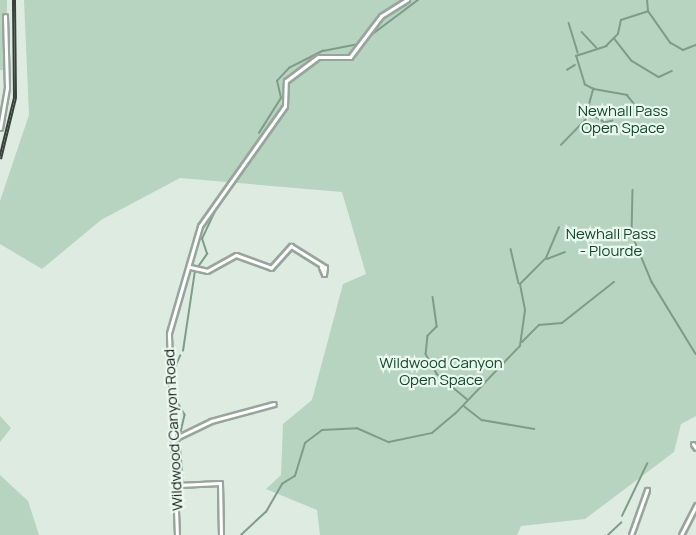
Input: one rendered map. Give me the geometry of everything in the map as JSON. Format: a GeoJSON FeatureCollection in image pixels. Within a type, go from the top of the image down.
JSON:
{"type":"FeatureCollection","features":[{"type":"Feature","properties":{"kind":"street","name":"Wildwood Canyon Road"},"geometry":{"type":"LineString","coordinates":[[177,535],[178,485],[173,439],[170,316],[190,267],[200,226],[214,200],[285,106],[286,81],[318,57],[350,57],[381,16],[407,0]]}},
{"type":"Feature","properties":{"kind":"street"},"geometry":{"type":"LineString","coordinates":[[0,128],[7,88],[5,16]]}},
{"type":"Feature","properties":{"kind":"street"},"geometry":{"type":"LineString","coordinates":[[190,267],[207,271],[236,255],[271,268],[291,246],[321,267]]}},
{"type":"Feature","properties":{"kind":"street"},"geometry":{"type":"LineString","coordinates":[[173,439],[212,421],[274,404]]}},
{"type":"Feature","properties":{"kind":"street"},"geometry":{"type":"LineString","coordinates":[[178,485],[218,481],[221,535]]}},
{"type":"Feature","properties":{"kind":"street"},"geometry":{"type":"LineString","coordinates":[[631,535],[647,490]]}},
{"type":"Feature","properties":{"kind":"street"},"geometry":{"type":"LineString","coordinates":[[681,535],[696,505]]}},
{"type":"Feature","properties":{"kind":"green space"},"geometry":{"type":"Polygon","coordinates":[[[0,0],[7,0],[7,70],[0,70],[0,0]]]}},
{"type":"Feature","properties":{"kind":"green space"},"geometry":{"type":"Polygon","coordinates":[[[24,0],[696,0],[696,416],[681,424],[674,452],[585,519],[521,526],[517,535],[320,535],[317,510],[266,489],[281,475],[283,424],[312,400],[343,284],[366,274],[342,192],[180,178],[101,220],[42,269],[0,244],[0,201],[29,115],[24,0]]]}},
{"type":"Feature","properties":{"kind":"green space"},"geometry":{"type":"Polygon","coordinates":[[[0,416],[11,428],[0,442],[0,416]]]}},
{"type":"Feature","properties":{"kind":"green space"},"geometry":{"type":"Polygon","coordinates":[[[0,475],[28,501],[39,535],[0,535],[0,475]]]}},
{"type":"Feature","properties":{"kind":"waterway"},"geometry":{"type":"LineString","coordinates":[[362,42],[418,0]]}},
{"type":"Feature","properties":{"kind":"waterway"},"geometry":{"type":"LineString","coordinates":[[613,121],[605,123],[587,112],[593,89],[585,85],[576,56],[606,46],[618,34],[621,20],[648,11],[647,0]]}},
{"type":"Feature","properties":{"kind":"waterway"},"geometry":{"type":"LineString","coordinates":[[649,12],[671,43],[683,50],[696,45]]}},
{"type":"Feature","properties":{"kind":"waterway"},"geometry":{"type":"LineString","coordinates":[[569,23],[578,53]]}},
{"type":"Feature","properties":{"kind":"waterway"},"geometry":{"type":"LineString","coordinates":[[582,32],[596,47]]}},
{"type":"Feature","properties":{"kind":"waterway"},"geometry":{"type":"LineString","coordinates":[[614,38],[632,61],[659,77],[672,71]]}},
{"type":"Feature","properties":{"kind":"waterway"},"geometry":{"type":"LineString","coordinates":[[259,133],[281,98],[277,81],[289,68],[323,51],[358,44]]}},
{"type":"Feature","properties":{"kind":"waterway"},"geometry":{"type":"LineString","coordinates":[[567,70],[575,65]]}},
{"type":"Feature","properties":{"kind":"waterway"},"geometry":{"type":"LineString","coordinates":[[594,89],[627,95],[638,108]]}},
{"type":"Feature","properties":{"kind":"waterway"},"geometry":{"type":"LineString","coordinates":[[561,145],[591,114]]}},
{"type":"Feature","properties":{"kind":"waterway"},"geometry":{"type":"LineString","coordinates":[[198,267],[207,254],[202,239],[218,205],[261,143]]}},
{"type":"Feature","properties":{"kind":"waterway"},"geometry":{"type":"LineString","coordinates":[[633,190],[632,234],[652,282],[696,354]]}},
{"type":"Feature","properties":{"kind":"waterway"},"geometry":{"type":"LineString","coordinates":[[241,535],[266,512],[282,484],[295,476],[305,443],[322,430],[357,428],[389,442],[432,433],[455,414],[520,346],[525,310],[520,284],[546,258],[559,228]]}},
{"type":"Feature","properties":{"kind":"waterway"},"geometry":{"type":"LineString","coordinates":[[511,249],[519,283]]}},
{"type":"Feature","properties":{"kind":"waterway"},"geometry":{"type":"LineString","coordinates":[[547,259],[565,252]]}},
{"type":"Feature","properties":{"kind":"waterway"},"geometry":{"type":"LineString","coordinates":[[183,351],[195,271]]}},
{"type":"Feature","properties":{"kind":"waterway"},"geometry":{"type":"LineString","coordinates":[[522,342],[539,325],[562,323],[614,282]]}},
{"type":"Feature","properties":{"kind":"waterway"},"geometry":{"type":"LineString","coordinates":[[433,297],[437,327],[428,336],[426,354],[437,374],[467,399]]}},
{"type":"Feature","properties":{"kind":"waterway"},"geometry":{"type":"LineString","coordinates":[[172,374],[180,356]]}},
{"type":"Feature","properties":{"kind":"waterway"},"geometry":{"type":"LineString","coordinates":[[173,394],[185,415],[181,433]]}},
{"type":"Feature","properties":{"kind":"waterway"},"geometry":{"type":"LineString","coordinates":[[464,406],[482,420],[534,429]]}},
{"type":"Feature","properties":{"kind":"waterway"},"geometry":{"type":"LineString","coordinates":[[180,439],[183,481]]}},
{"type":"Feature","properties":{"kind":"waterway"},"geometry":{"type":"LineString","coordinates":[[622,516],[647,464]]}},
{"type":"Feature","properties":{"kind":"waterway"},"geometry":{"type":"LineString","coordinates":[[608,535],[621,523]]}},
{"type":"Feature","properties":{"kind":"railway"},"geometry":{"type":"LineString","coordinates":[[0,159],[15,98],[14,0]]}},
{"type":"Feature","properties":{"kind":"park label","name":"Newhall Pass Open Space"},"geometry":{"type":"Point","coordinates":[623,118]}},
{"type":"Feature","properties":{"kind":"park label","name":"Newhall Pass - Plourde"},"geometry":{"type":"Point","coordinates":[611,242]}},
{"type":"Feature","properties":{"kind":"park label","name":"Wildwood Canyon Open Space"},"geometry":{"type":"Point","coordinates":[441,370]}}]}
